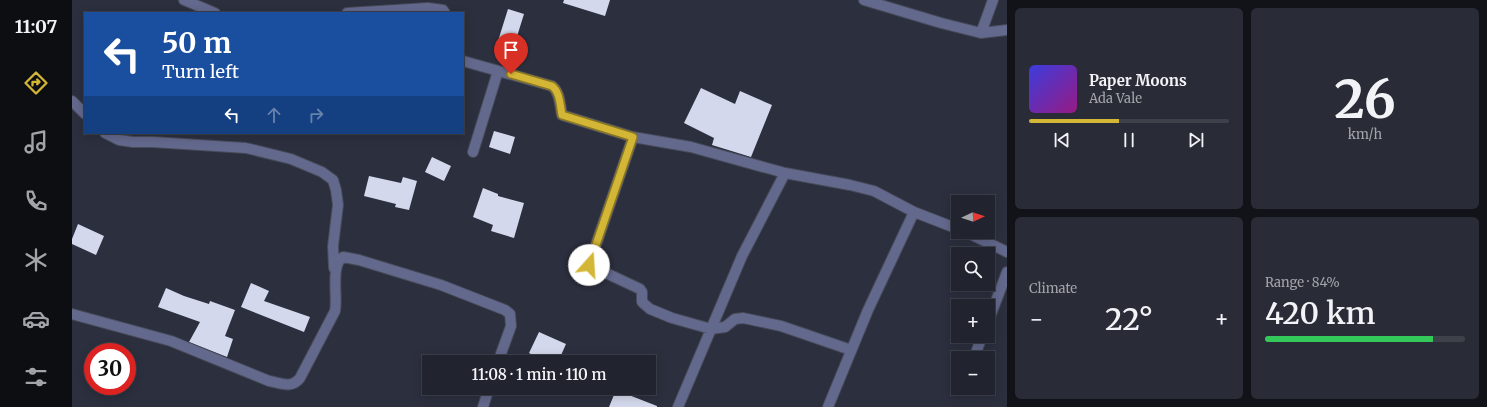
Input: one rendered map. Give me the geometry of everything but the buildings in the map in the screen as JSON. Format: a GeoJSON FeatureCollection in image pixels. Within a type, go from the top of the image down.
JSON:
{"type":"FeatureCollection","features":[{"type":"Feature","properties":{"kind":"street"},"geometry":{"type":"LineString","coordinates":[[184,0],[213,12]]}},
{"type":"Feature","properties":{"kind":"street"},"geometry":{"type":"LineString","coordinates":[[864,0],[941,23],[981,33],[1007,30]]}},
{"type":"Feature","properties":{"kind":"street"},"geometry":{"type":"LineString","coordinates":[[981,33],[993,0]]}},
{"type":"Feature","properties":{"kind":"street"},"geometry":{"type":"LineString","coordinates":[[363,12],[428,8],[443,10],[444,12]]}},
{"type":"Feature","properties":{"kind":"street"},"geometry":{"type":"LineString","coordinates":[[464,61],[552,86],[556,89],[562,115],[633,137],[691,147],[785,173],[874,191],[914,212],[951,226]]}},
{"type":"Feature","properties":{"kind":"street"},"geometry":{"type":"LineString","coordinates":[[473,152],[498,71]]}},
{"type":"Feature","properties":{"kind":"street"},"geometry":{"type":"LineString","coordinates":[[72,101],[84,113]]}},
{"type":"Feature","properties":{"kind":"street"},"geometry":{"type":"LineString","coordinates":[[72,314],[172,341],[269,381],[286,385],[297,383],[335,311],[336,304],[333,246],[338,205],[333,180],[322,172],[291,158],[246,148],[161,142],[133,142],[119,140],[107,134]]}},
{"type":"Feature","properties":{"kind":"street"},"geometry":{"type":"LineString","coordinates":[[633,137],[589,265],[640,289],[642,292],[642,302],[650,309],[672,318],[711,329],[726,327],[735,319],[743,318],[781,326],[852,350]]}},
{"type":"Feature","properties":{"kind":"street"},"geometry":{"type":"LineString","coordinates":[[678,407],[745,250],[785,173]]}},
{"type":"Feature","properties":{"kind":"street"},"geometry":{"type":"LineString","coordinates":[[828,407],[871,303],[914,212]]}},
{"type":"Feature","properties":{"kind":"street"},"geometry":{"type":"LineString","coordinates":[[980,239],[1007,252]]}},
{"type":"Feature","properties":{"kind":"street"},"geometry":{"type":"LineString","coordinates":[[335,277],[340,258],[343,257],[359,260],[441,285],[505,310],[510,314],[511,326],[501,355]]}},
{"type":"Feature","properties":{"kind":"street"},"geometry":{"type":"LineString","coordinates":[[995,304],[1007,272]]}},
{"type":"Feature","properties":{"kind":"street"},"geometry":{"type":"LineString","coordinates":[[483,407],[487,395]]}},
{"type":"Feature","properties":{"kind":"route"},"geometry":{"type":"LineString","coordinates":[[511,74],[552,86],[556,89],[562,115],[633,137],[589,265]]}}]}
